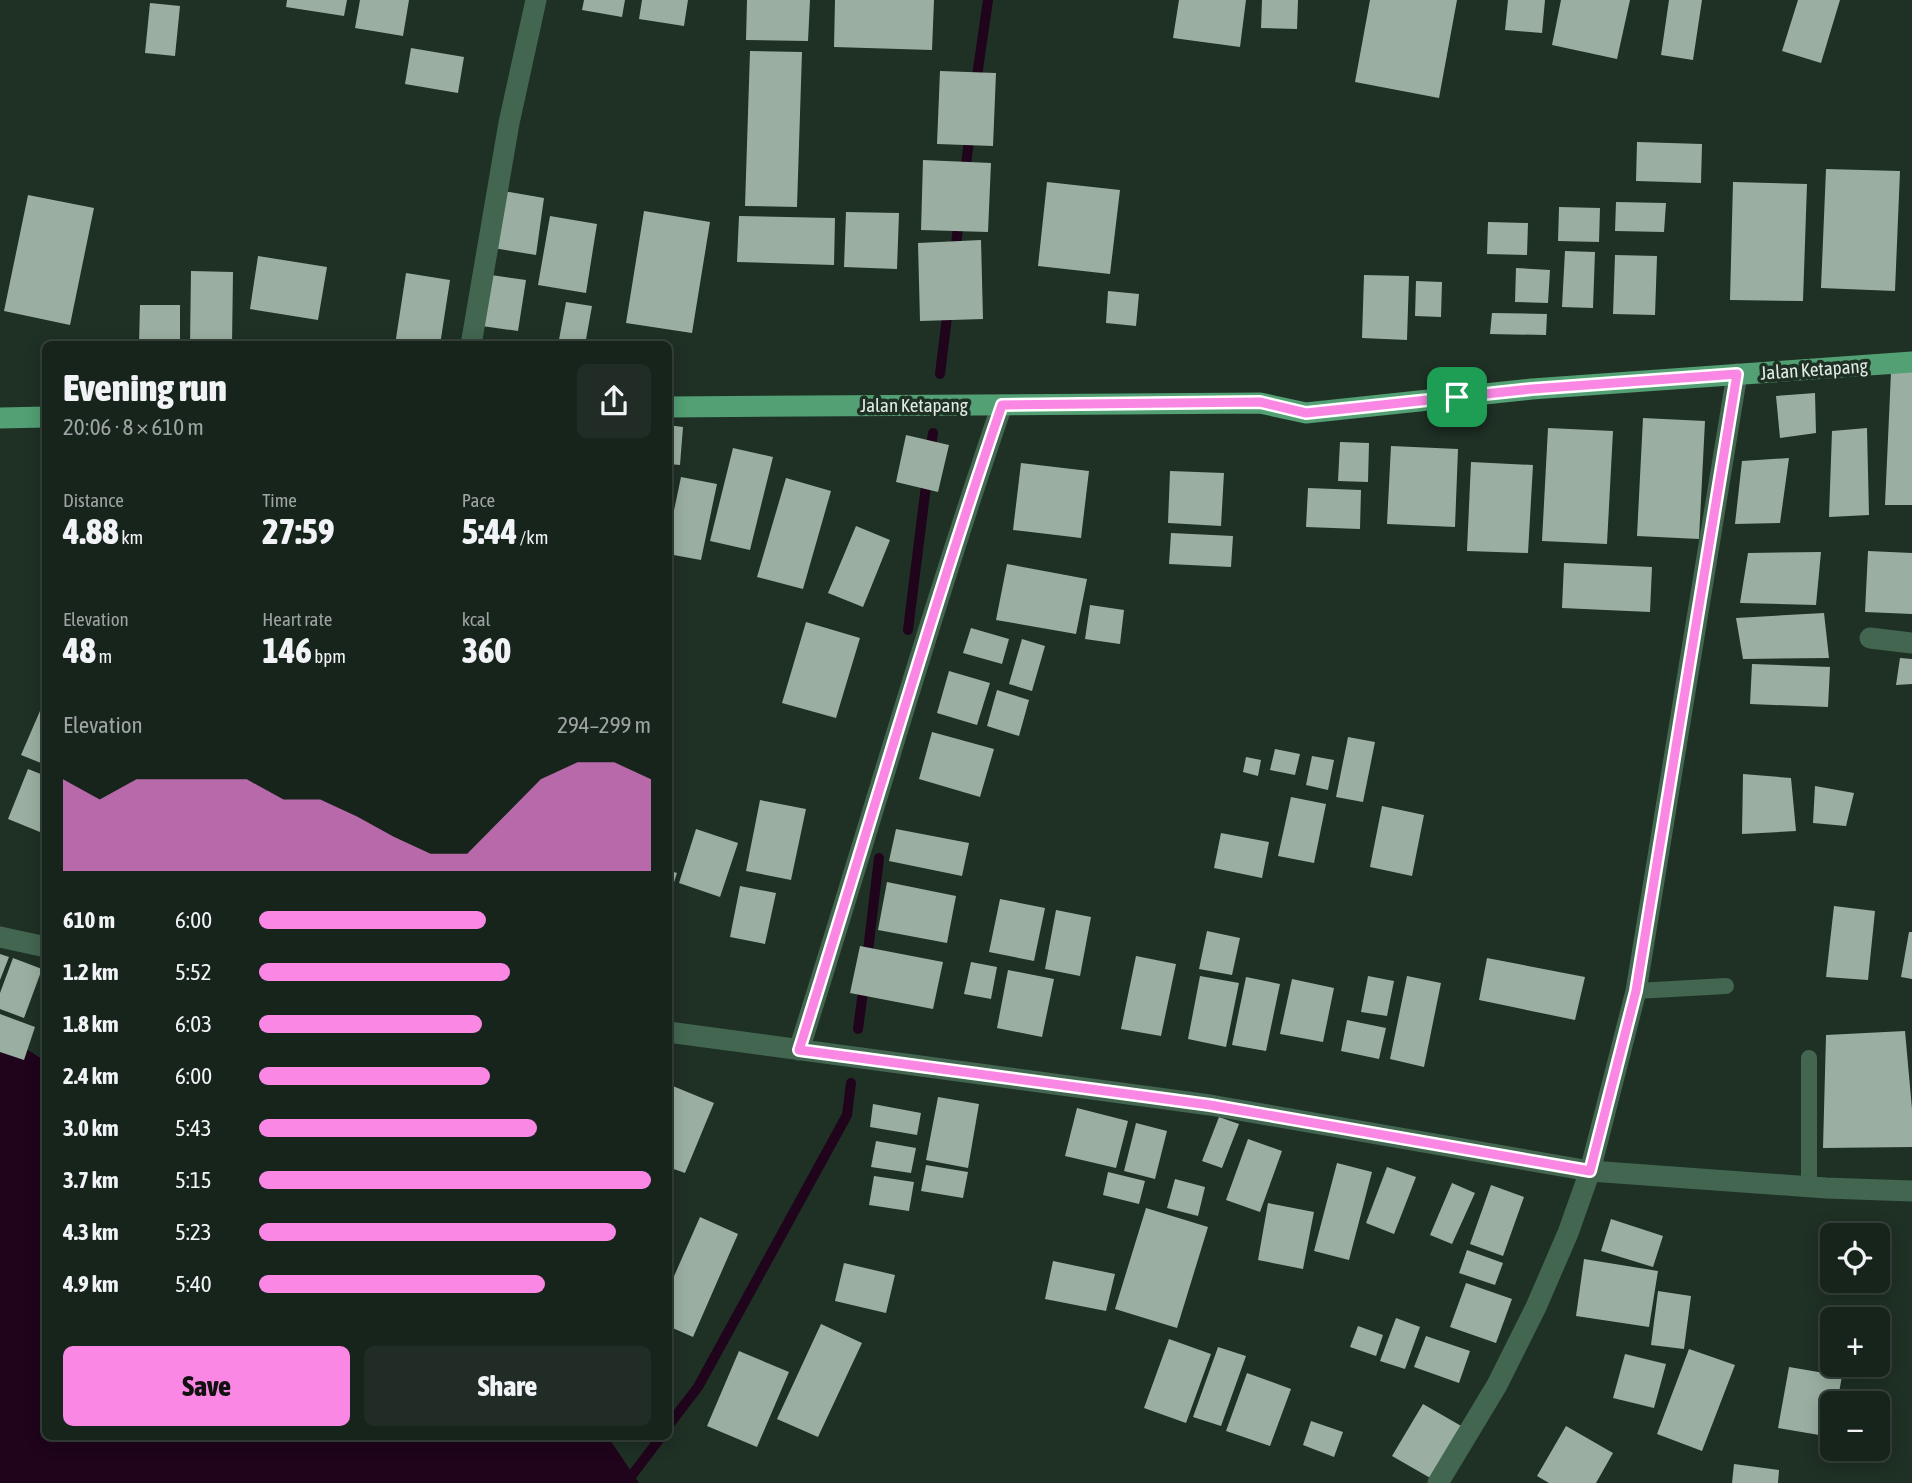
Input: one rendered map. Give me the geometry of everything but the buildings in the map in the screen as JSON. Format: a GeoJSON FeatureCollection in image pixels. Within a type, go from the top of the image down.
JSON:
{"type":"FeatureCollection","features":[{"type":"Feature","properties":{"kind":"main road","name":"Jalan Ketapang"},"geometry":{"type":"LineString","coordinates":[[672,407],[1260,402],[1306,413],[1532,389],[1912,362]]}},
{"type":"Feature","properties":{"kind":"main road"},"geometry":{"type":"LineString","coordinates":[[0,418],[42,417]]}},
{"type":"Feature","properties":{"kind":"street"},"geometry":{"type":"LineString","coordinates":[[472,341],[509,123],[536,0]]}},
{"type":"Feature","properties":{"kind":"street"},"geometry":{"type":"LineString","coordinates":[[1437,1483],[1497,1385],[1536,1307],[1568,1233],[1590,1171],[1636,991],[1737,374]]}},
{"type":"Feature","properties":{"kind":"street"},"geometry":{"type":"LineString","coordinates":[[799,1050],[947,566],[1002,405]]}},
{"type":"Feature","properties":{"kind":"street"},"geometry":{"type":"LineString","coordinates":[[1870,638],[1912,643]]}},
{"type":"Feature","properties":{"kind":"street"},"geometry":{"type":"LineString","coordinates":[[0,937],[42,946]]}},
{"type":"Feature","properties":{"kind":"street"},"geometry":{"type":"LineString","coordinates":[[672,1033],[1210,1105],[1590,1171],[1809,1187],[1912,1191]]}},
{"type":"Feature","properties":{"kind":"lane"},"geometry":{"type":"LineString","coordinates":[[1636,991],[1727,986]]}},
{"type":"Feature","properties":{"kind":"lane"},"geometry":{"type":"LineString","coordinates":[[1809,1058],[1809,1187]]}},
{"type":"Feature","properties":{"kind":"shaded area"},"geometry":{"type":"Polygon","coordinates":[[[0,1032],[42,1059],[42,1440],[610,1440],[639,1483],[0,1483],[0,1032]]]}},
{"type":"Feature","properties":{"kind":"waterway"},"geometry":{"type":"LineString","coordinates":[[976,83],[988,0]]}},
{"type":"Feature","properties":{"kind":"waterway"},"geometry":{"type":"LineString","coordinates":[[965,173],[970,132]]}},
{"type":"Feature","properties":{"kind":"waterway"},"geometry":{"type":"LineString","coordinates":[[955,253],[959,219]]}},
{"type":"Feature","properties":{"kind":"waterway"},"geometry":{"type":"LineString","coordinates":[[940,374],[948,309]]}},
{"type":"Feature","properties":{"kind":"waterway"},"geometry":{"type":"LineString","coordinates":[[930,453],[933,433]]}},
{"type":"Feature","properties":{"kind":"waterway"},"geometry":{"type":"LineString","coordinates":[[908,630],[927,478]]}},
{"type":"Feature","properties":{"kind":"waterway"},"geometry":{"type":"LineString","coordinates":[[867,959],[879,858]]}},
{"type":"Feature","properties":{"kind":"waterway"},"geometry":{"type":"LineString","coordinates":[[858,1029],[864,984]]}},
{"type":"Feature","properties":{"kind":"waterway"},"geometry":{"type":"LineString","coordinates":[[672,1421],[698,1387],[847,1115],[851,1083]]}},
{"type":"Feature","properties":{"kind":"waterway"},"geometry":{"type":"LineString","coordinates":[[626,1483],[659,1440]]}},
{"type":"Feature","properties":{"kind":"route"},"geometry":{"type":"LineString","coordinates":[[1737,374],[1636,991],[1590,1171],[1210,1105],[799,1050],[947,566],[1002,405],[1260,402],[1306,413],[1457,397],[1737,374]]}}]}
